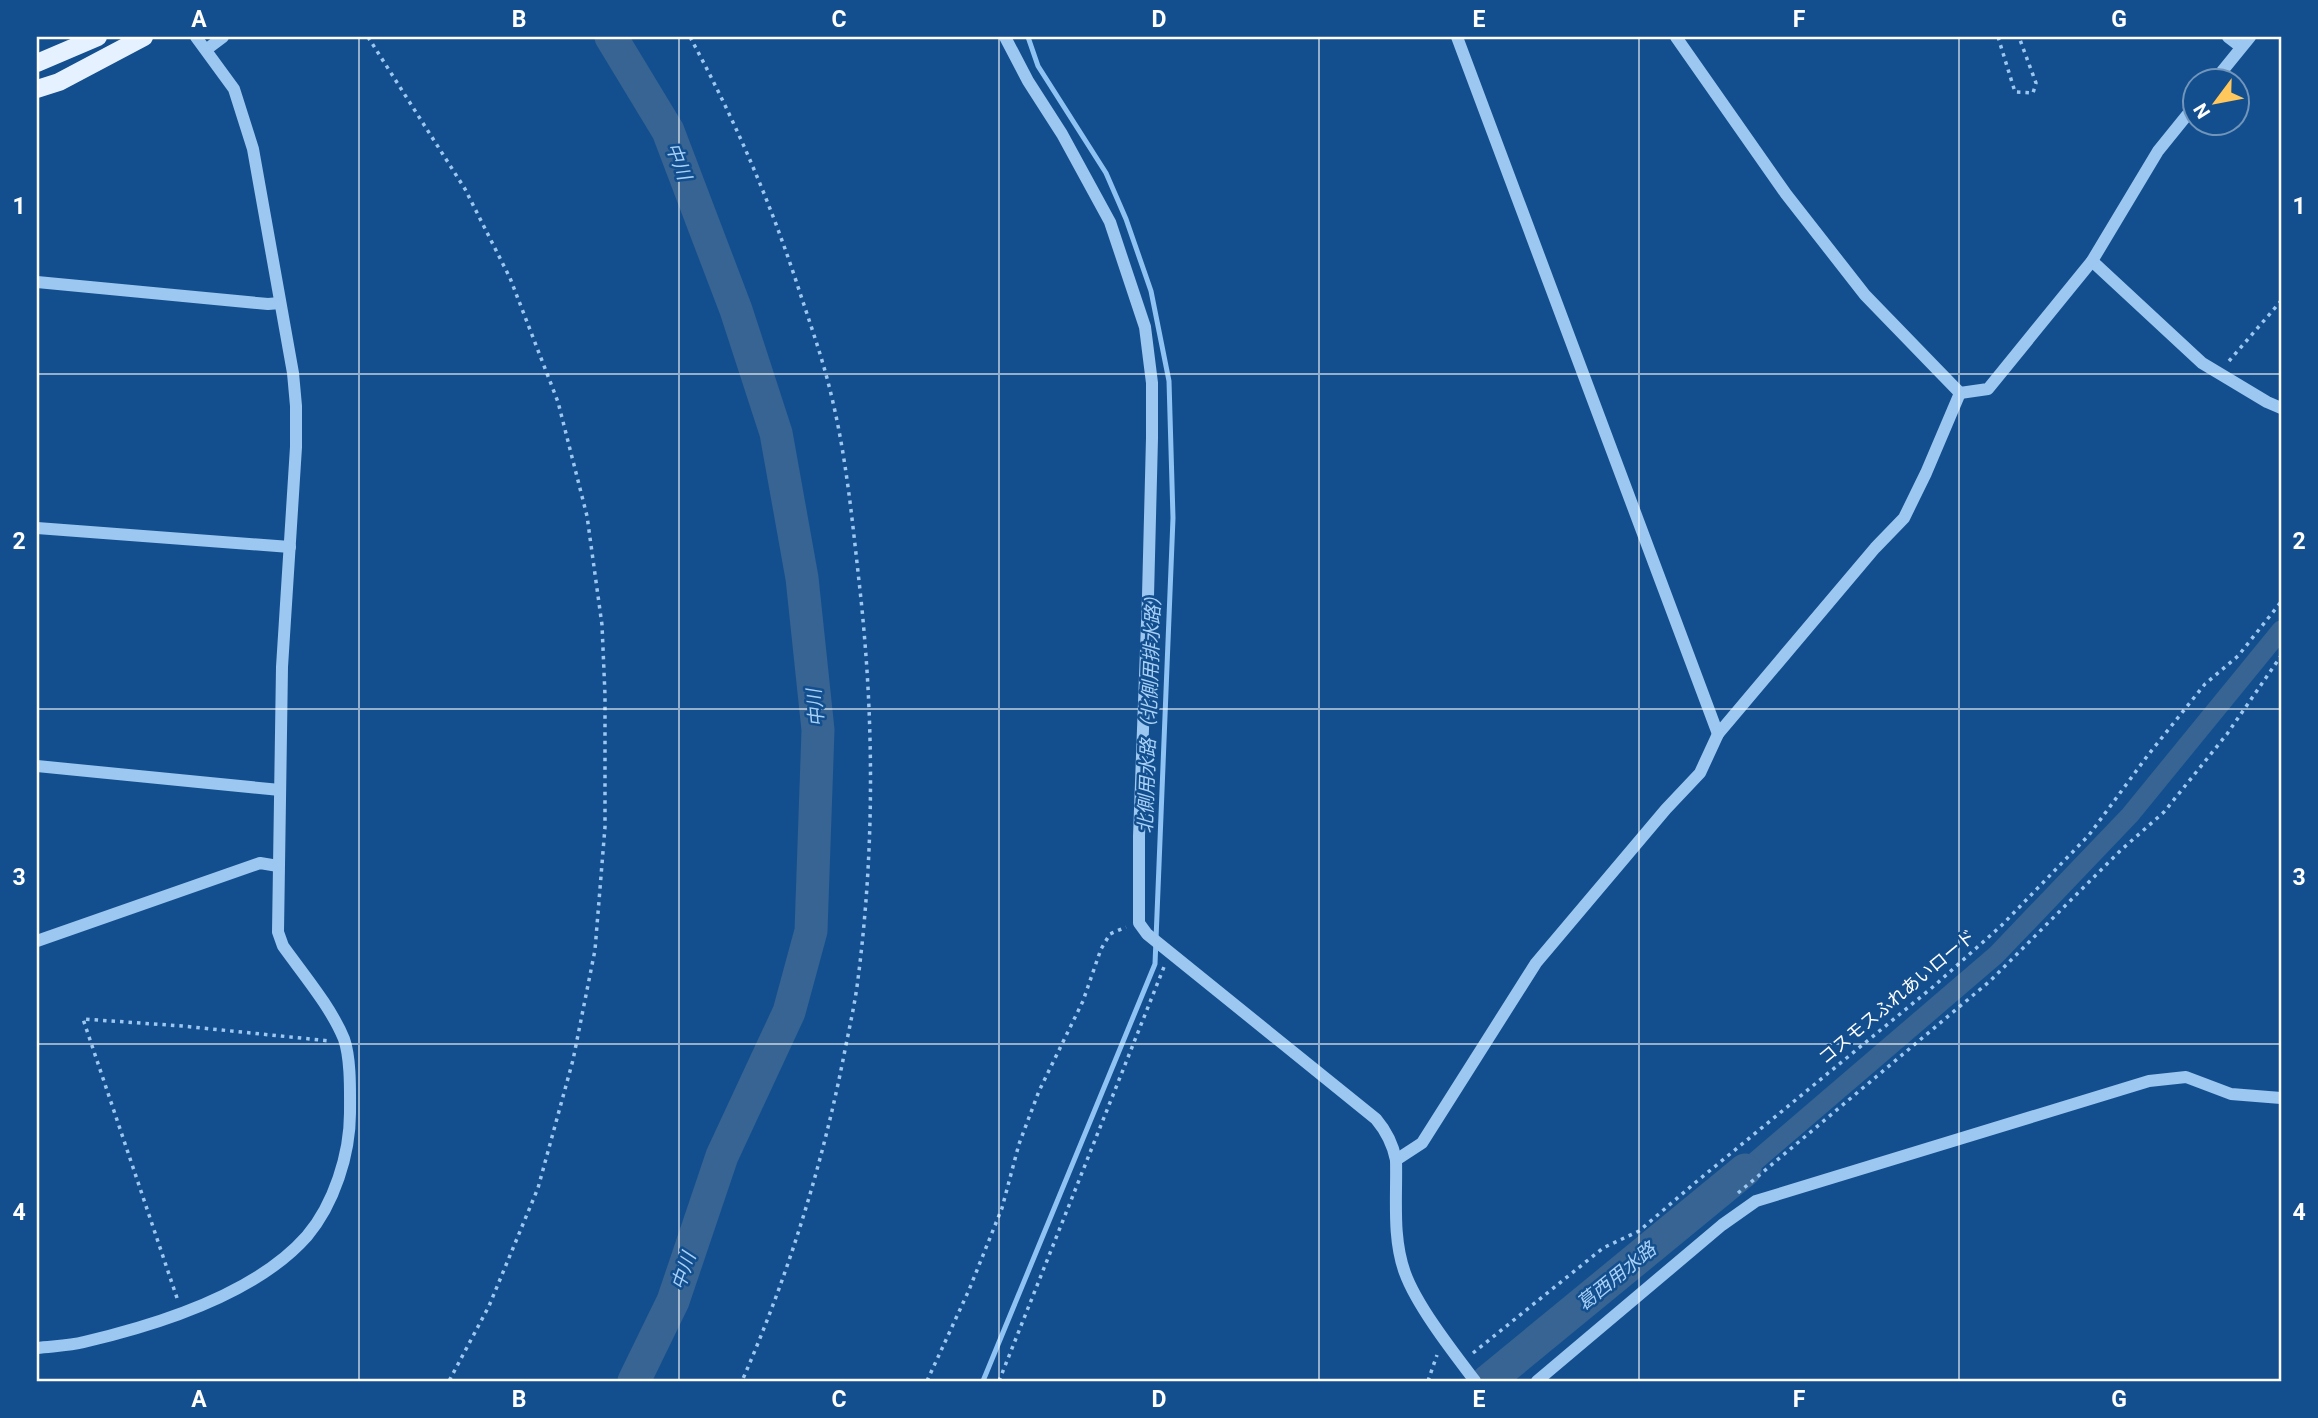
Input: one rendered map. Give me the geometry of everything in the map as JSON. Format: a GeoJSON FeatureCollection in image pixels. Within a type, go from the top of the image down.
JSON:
{"type":"FeatureCollection","features":[{"type":"Feature","properties":{"kind":"main road"},"geometry":{"type":"LineString","coordinates":[[37,63],[98,37]]}},
{"type":"Feature","properties":{"kind":"main road"},"geometry":{"type":"LineString","coordinates":[[37,89],[59,82],[144,37]]}},
{"type":"Feature","properties":{"kind":"street"},"geometry":{"type":"LineString","coordinates":[[37,1348],[82,1343],[207,1304],[286,1256],[307,1235],[322,1213],[339,1177],[350,1132],[350,1089],[345,1042],[336,1022],[283,946],[278,932],[282,667],[296,447],[293,373],[253,149],[233,89],[197,37]]}},
{"type":"Feature","properties":{"kind":"street"},"geometry":{"type":"LineString","coordinates":[[206,49],[223,37]]}},
{"type":"Feature","properties":{"kind":"street"},"geometry":{"type":"LineString","coordinates":[[1005,37],[1028,82],[1062,134],[1110,222],[1145,327],[1152,383],[1152,438],[1139,836],[1139,923],[1147,934],[1376,1119],[1385,1130],[1396,1160],[1398,1238],[1404,1270],[1412,1289],[1475,1381]]}},
{"type":"Feature","properties":{"kind":"street"},"geometry":{"type":"LineString","coordinates":[[1457,37],[1718,734]]}},
{"type":"Feature","properties":{"kind":"street"},"geometry":{"type":"LineString","coordinates":[[1676,37],[1786,194],[1865,295],[1960,393]]}},
{"type":"Feature","properties":{"kind":"street"},"geometry":{"type":"LineString","coordinates":[[2226,66],[2246,42],[2228,37]]}},
{"type":"Feature","properties":{"kind":"street"},"geometry":{"type":"LineString","coordinates":[[1960,393],[1988,389],[2092,261],[2158,151],[2182,121]]}},
{"type":"Feature","properties":{"kind":"street"},"geometry":{"type":"LineString","coordinates":[[2092,261],[2202,363],[2281,408]]}},
{"type":"Feature","properties":{"kind":"street"},"geometry":{"type":"LineString","coordinates":[[37,282],[280,303]]}},
{"type":"Feature","properties":{"kind":"street"},"geometry":{"type":"LineString","coordinates":[[1396,1160],[1422,1143],[1536,963],[1665,809],[1700,773],[1718,734],[1875,548],[1904,518],[1960,393]]}},
{"type":"Feature","properties":{"kind":"street"},"geometry":{"type":"LineString","coordinates":[[37,528],[290,547]]}},
{"type":"Feature","properties":{"kind":"street"},"geometry":{"type":"LineString","coordinates":[[37,766],[280,790]]}},
{"type":"Feature","properties":{"kind":"street"},"geometry":{"type":"LineString","coordinates":[[37,941],[260,863],[278,866]]}},
{"type":"Feature","properties":{"kind":"street"},"geometry":{"type":"LineString","coordinates":[[1537,1381],[1722,1225],[1756,1201],[2149,1081],[2186,1077],[2231,1094],[2281,1097]]}},
{"type":"Feature","properties":{"kind":"path"},"geometry":{"type":"LineString","coordinates":[[368,37],[464,189],[510,278],[558,402],[587,516],[602,625],[606,695],[605,827],[595,950],[573,1060],[538,1188],[489,1306],[449,1381]]}},
{"type":"Feature","properties":{"kind":"path"},"geometry":{"type":"LineString","coordinates":[[690,37],[716,84],[765,191],[831,393],[850,496],[866,646],[872,748],[869,860],[858,981],[839,1081],[817,1172],[795,1245],[742,1381]]}},
{"type":"Feature","properties":{"kind":"path"},"geometry":{"type":"LineString","coordinates":[[1998,37],[2015,92],[2033,93],[2036,83],[2019,37]]}},
{"type":"Feature","properties":{"kind":"path"},"geometry":{"type":"LineString","coordinates":[[2218,373],[2281,301]]}},
{"type":"Feature","properties":{"kind":"path","name":"コスモスふれあいロード"},"geometry":{"type":"LineString","coordinates":[[1473,1353],[1603,1248],[1639,1231],[1934,986],[2002,925],[2090,835],[2148,755],[2205,684],[2238,656],[2281,601]]}},
{"type":"Feature","properties":{"kind":"path"},"geometry":{"type":"LineString","coordinates":[[1729,1200],[1990,981],[2121,850],[2164,812],[2227,734],[2281,656]]}},
{"type":"Feature","properties":{"kind":"path"},"geometry":{"type":"LineString","coordinates":[[927,1381],[969,1290],[1002,1208],[1028,1115],[1083,1001],[1101,949],[1110,934],[1139,923]]}},
{"type":"Feature","properties":{"kind":"path"},"geometry":{"type":"LineString","coordinates":[[999,1381],[1167,950]]}},
{"type":"Feature","properties":{"kind":"path"},"geometry":{"type":"LineString","coordinates":[[182,1313],[83,1019],[345,1042]]}},
{"type":"Feature","properties":{"kind":"path"},"geometry":{"type":"LineString","coordinates":[[1428,1381],[1433,1362],[1439,1351],[1448,1343]]}},
{"type":"Feature","properties":{"kind":"waterway","name":"中川"},"geometry":{"type":"LineString","coordinates":[[611,37],[668,131],[736,310],[776,433],[802,578],[818,730],[811,931],[789,1012],[722,1156],[673,1301],[634,1381]]}},
{"type":"Feature","properties":{"kind":"waterway","name":"北側用水路（北側用排水路）"},"geometry":{"type":"LineString","coordinates":[[983,1381],[1155,964],[1173,518],[1169,381],[1151,291],[1126,219],[1106,173],[1038,66],[1028,37]]}},
{"type":"Feature","properties":{"kind":"waterway"},"geometry":{"type":"LineString","coordinates":[[1745,1170],[1996,955],[2130,815],[2281,630]]}},
{"type":"Feature","properties":{"kind":"waterway","name":"葛西用水路"},"geometry":{"type":"LineString","coordinates":[[1488,1381],[1745,1170]]}}]}
